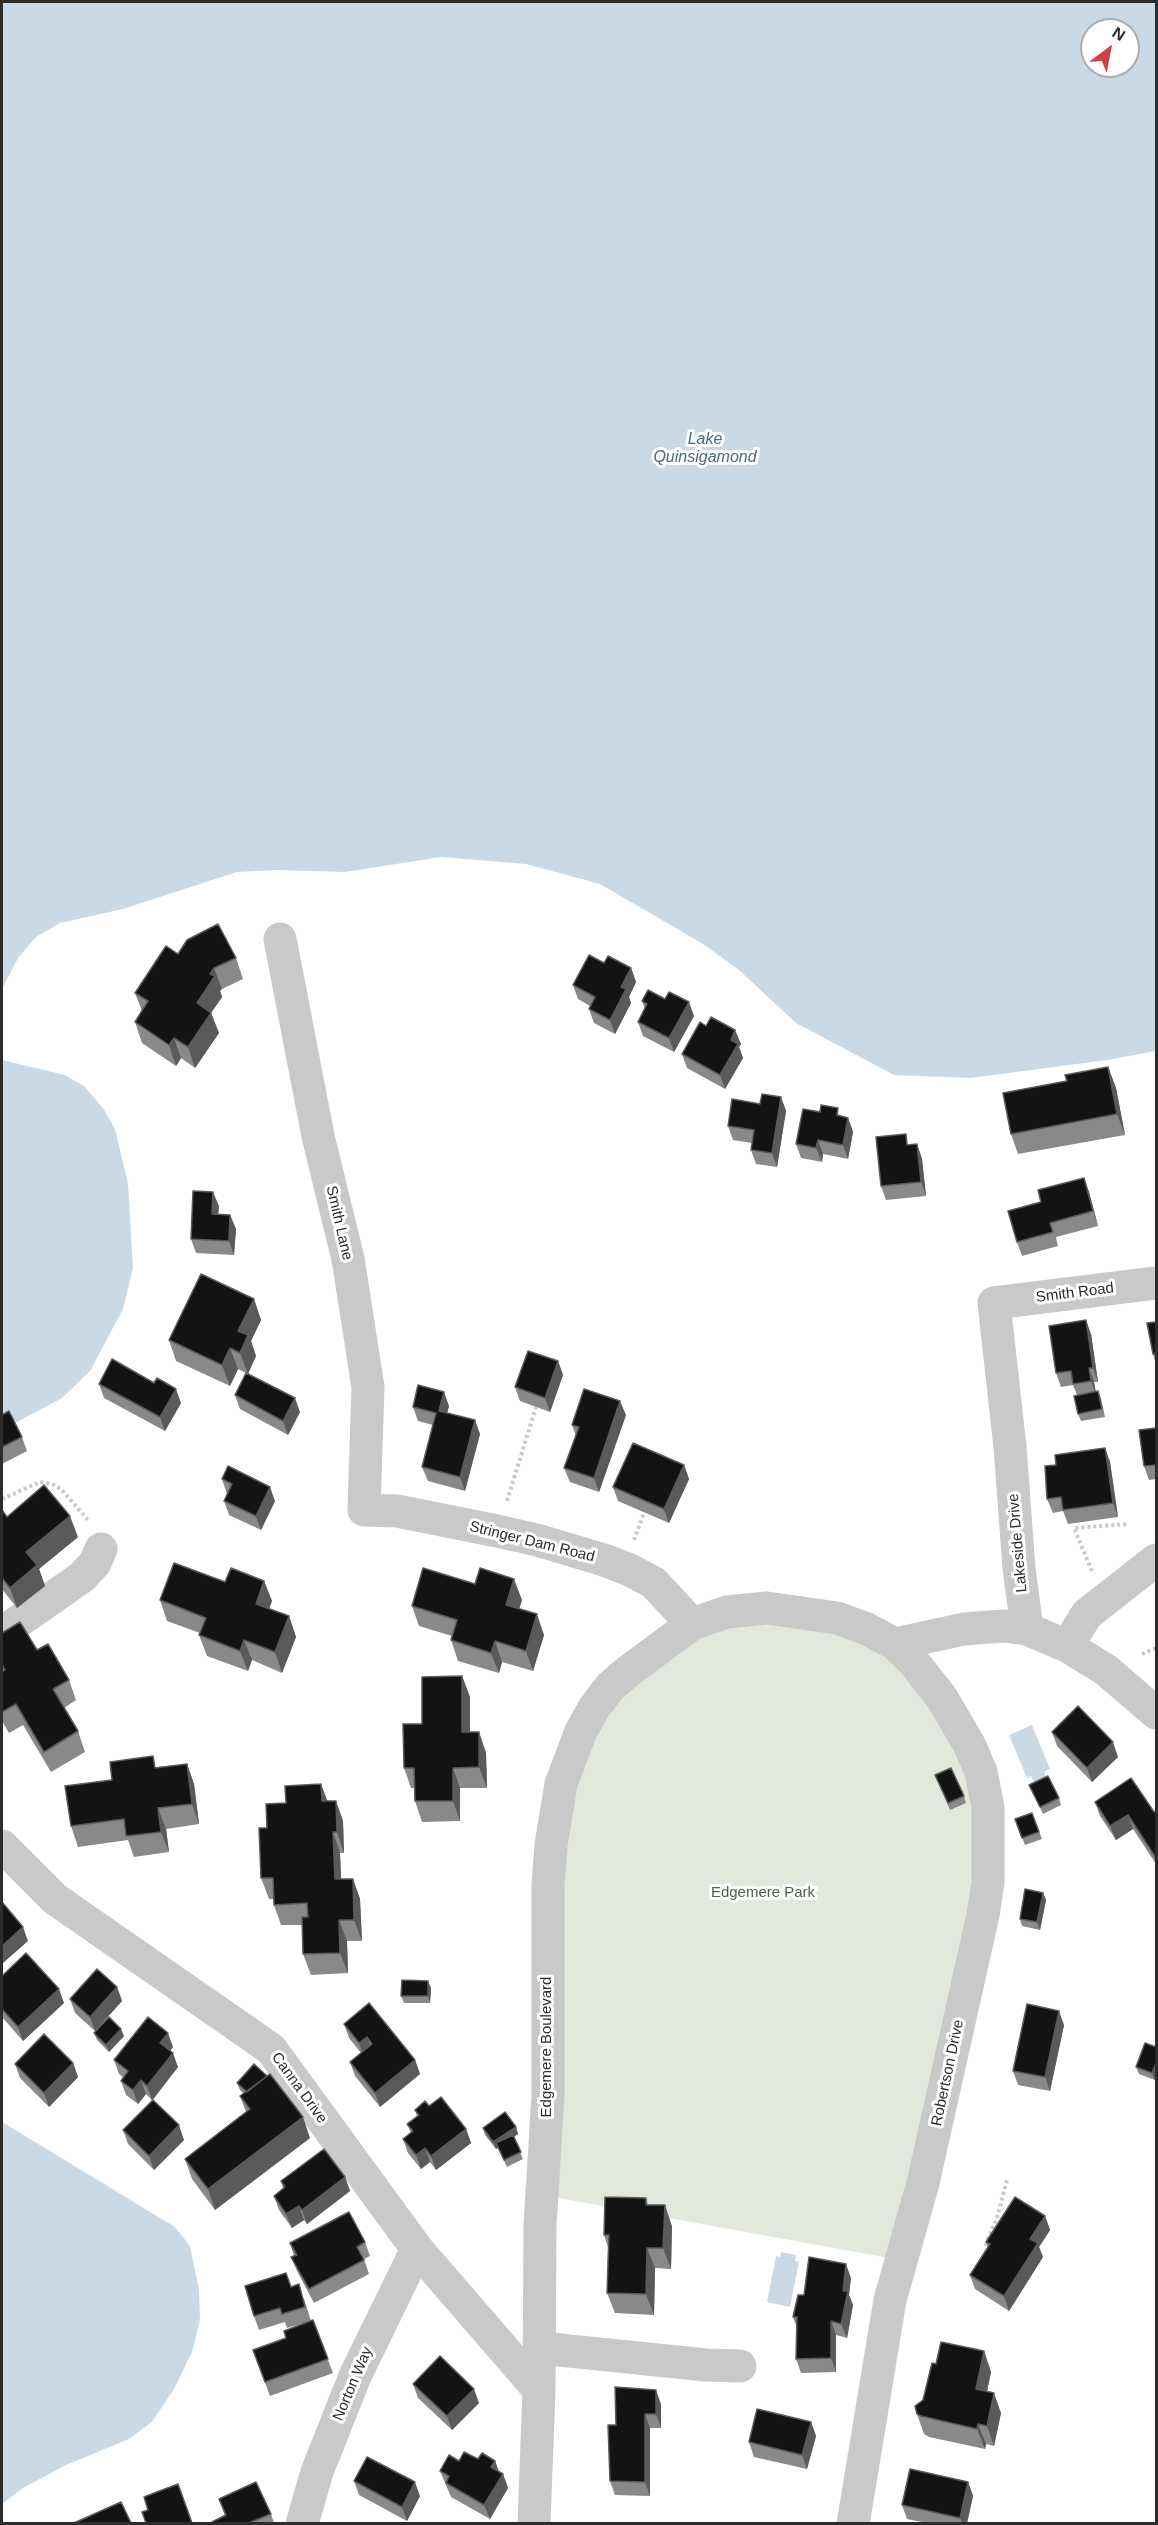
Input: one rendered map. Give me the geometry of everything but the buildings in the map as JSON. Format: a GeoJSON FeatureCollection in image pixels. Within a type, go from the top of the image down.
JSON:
{"type":"FeatureCollection","features":[{"type":"Feature","properties":{"kind":"street","name":"Smith Lane"},"geometry":{"type":"LineString","coordinates":[[280,939],[318,1136],[348,1259],[368,1387],[364,1510]]}},
{"type":"Feature","properties":{"kind":"street","name":"Smith Road"},"geometry":{"type":"LineString","coordinates":[[994,1303],[1156,1284]]}},
{"type":"Feature","properties":{"kind":"street","name":"Lakeside Drive"},"geometry":{"type":"LineString","coordinates":[[994,1303],[1019,1568],[1027,1629]]}},
{"type":"Feature","properties":{"kind":"street","name":"Stringer Dam Road"},"geometry":{"type":"LineString","coordinates":[[364,1510],[397,1511],[497,1531],[577,1551],[630,1570],[654,1583],[692,1624]]}},
{"type":"Feature","properties":{"kind":"street"},"geometry":{"type":"LineString","coordinates":[[2,1633],[82,1577],[101,1550]]}},
{"type":"Feature","properties":{"kind":"street"},"geometry":{"type":"LineString","coordinates":[[1067,1646],[1087,1614],[1156,1560]]}},
{"type":"Feature","properties":{"kind":"street"},"geometry":{"type":"LineString","coordinates":[[692,1624],[727,1612],[767,1608],[837,1618],[867,1629],[895,1644],[964,1629],[1004,1626],[1027,1629],[1067,1646],[1106,1670],[1156,1713]]}},
{"type":"Feature","properties":{"kind":"street","name":"Edgemere Boulevard"},"geometry":{"type":"LineString","coordinates":[[534,2523],[540,2348],[540,2225],[548,2096],[548,1885],[551,1845],[561,1784],[581,1731],[594,1708],[610,1687],[692,1624]]}},
{"type":"Feature","properties":{"kind":"street","name":"Robertson Drive"},"geometry":{"type":"LineString","coordinates":[[853,2523],[890,2300],[926,2171],[983,1915],[988,1882],[988,1808],[981,1772],[970,1746],[942,1698],[912,1660],[895,1644]]}},
{"type":"Feature","properties":{"kind":"street","name":"Canna Drive"},"geometry":{"type":"LineString","coordinates":[[2,1846],[55,1899],[271,2049],[417,2249],[539,2390]]}},
{"type":"Feature","properties":{"kind":"street","name":"Norton Way"},"geometry":{"type":"LineString","coordinates":[[302,2523],[317,2472],[355,2376],[417,2249]]}},
{"type":"Feature","properties":{"kind":"street"},"geometry":{"type":"LineString","coordinates":[[540,2348],[706,2365],[740,2366]]}},
{"type":"Feature","properties":{"kind":"path"},"geometry":{"type":"LineString","coordinates":[[497,1531],[536,1407]]}},
{"type":"Feature","properties":{"kind":"path"},"geometry":{"type":"LineString","coordinates":[[2,1499],[40,1482],[52,1484],[61,1489],[91,1524],[101,1550]]}},
{"type":"Feature","properties":{"kind":"path"},"geometry":{"type":"LineString","coordinates":[[1095,1577],[1074,1528],[1129,1524]]}},
{"type":"Feature","properties":{"kind":"path"},"geometry":{"type":"LineString","coordinates":[[1142,1654],[1156,1648]]}},
{"type":"Feature","properties":{"kind":"path"},"geometry":{"type":"LineString","coordinates":[[994,2251],[986,2246],[997,2218],[1007,2180]]}},
{"type":"Feature","properties":{"kind":"green space","name":"Edgemere Park"},"geometry":{"type":"Polygon","coordinates":[[[727,1612],[895,1644],[942,1698],[989,1836],[900,2260],[542,2195],[570,1756],[610,1687],[727,1612]]]}},
{"type":"Feature","properties":{"kind":"water","name":"Lake Quinsigamond"},"geometry":{"type":"Polygon","coordinates":[[[2,2],[1156,2],[1156,1051],[1107,1060],[971,1078],[894,1075],[796,1023],[739,970],[703,944],[600,884],[526,864],[441,857],[345,872],[277,870],[237,872],[123,909],[60,923],[36,937],[18,958],[2,989],[2,2]]]}},
{"type":"Feature","properties":{"kind":"water"},"geometry":{"type":"Polygon","coordinates":[[[2,1060],[65,1075],[84,1086],[103,1108],[115,1129],[128,1183],[133,1268],[123,1309],[90,1371],[62,1398],[2,1430],[2,1060]]]}},
{"type":"Feature","properties":{"kind":"water"},"geometry":{"type":"Polygon","coordinates":[[[1032,1725],[1050,1769],[1044,1772],[1046,1777],[1034,1782],[1031,1776],[1027,1778],[1009,1735],[1032,1725]]]}},
{"type":"Feature","properties":{"kind":"water"},"geometry":{"type":"Polygon","coordinates":[[[2,2122],[175,2227],[190,2246],[199,2290],[200,2320],[192,2352],[174,2389],[152,2422],[129,2439],[66,2465],[23,2488],[2,2504],[2,2122]]]}},
{"type":"Feature","properties":{"kind":"water"},"geometry":{"type":"Polygon","coordinates":[[[781,2252],[796,2255],[795,2261],[799,2262],[790,2307],[767,2302],[776,2256],[780,2257],[781,2252]]]}}]}
